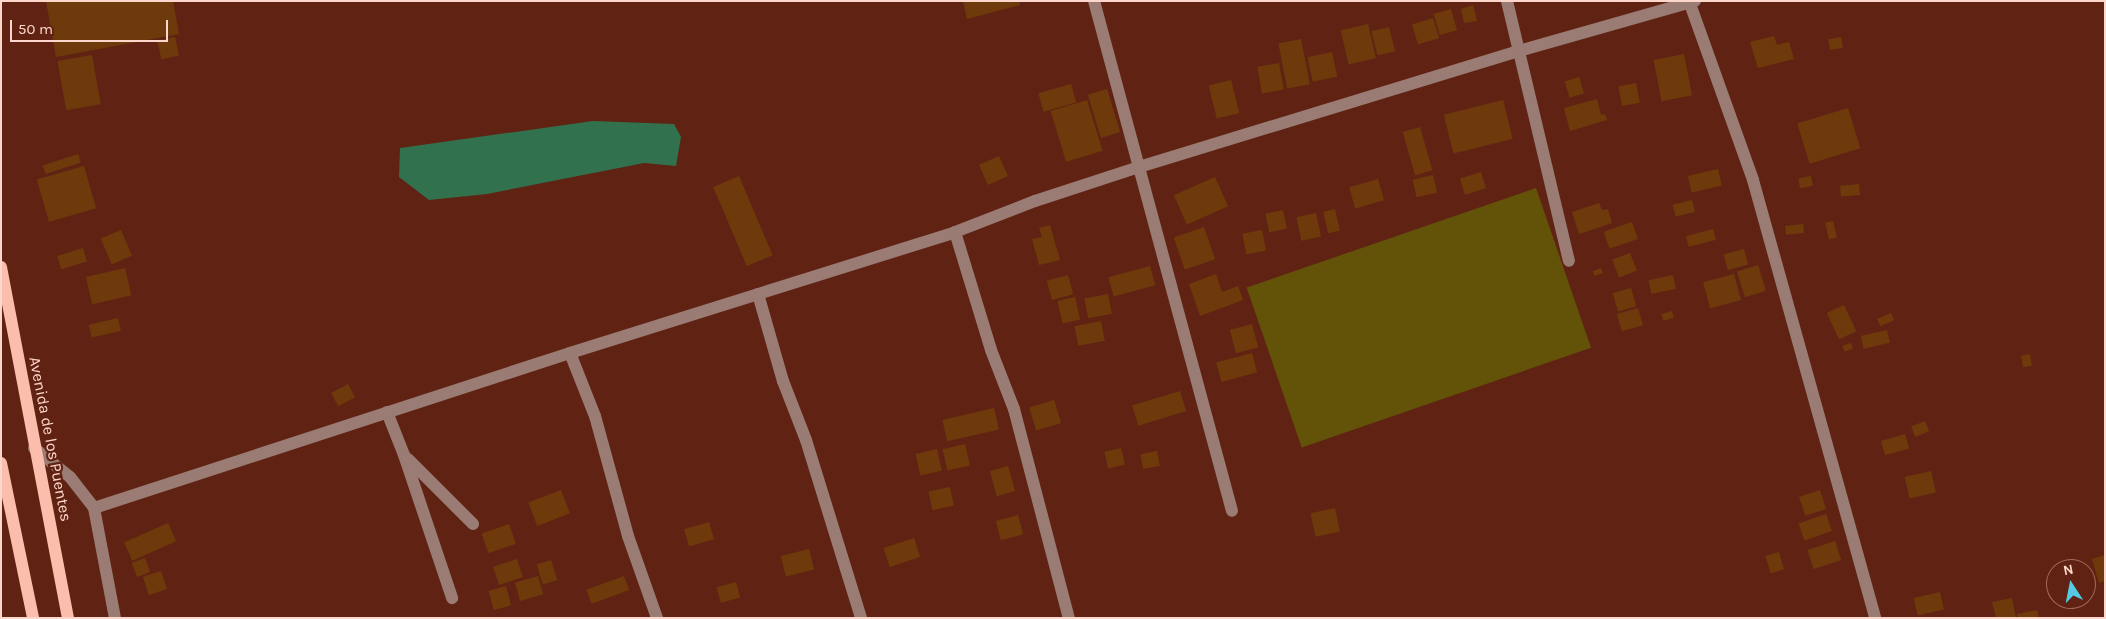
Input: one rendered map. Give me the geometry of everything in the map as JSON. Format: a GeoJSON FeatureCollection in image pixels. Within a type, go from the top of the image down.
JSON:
{"type":"FeatureCollection","features":[{"type":"Feature","properties":{"kind":"main road","name":"Avenida de los Puentes"},"geometry":{"type":"LineString","coordinates":[[1,267],[34,448],[68,618]]}},
{"type":"Feature","properties":{"kind":"main road"},"geometry":{"type":"LineString","coordinates":[[1,463],[33,618]]}},
{"type":"Feature","properties":{"kind":"street"},"geometry":{"type":"LineString","coordinates":[[1094,1],[1232,511]]}},
{"type":"Feature","properties":{"kind":"street"},"geometry":{"type":"LineString","coordinates":[[1507,1],[1569,262]]}},
{"type":"Feature","properties":{"kind":"street"},"geometry":{"type":"LineString","coordinates":[[94,508],[570,353],[955,232],[1035,202],[1139,167],[1519,51],[1691,2],[1753,180],[1876,618]]}},
{"type":"Feature","properties":{"kind":"street"},"geometry":{"type":"LineString","coordinates":[[955,232],[991,350],[1014,409],[1069,618]]}},
{"type":"Feature","properties":{"kind":"street"},"geometry":{"type":"LineString","coordinates":[[758,294],[783,381],[806,440],[861,618]]}},
{"type":"Feature","properties":{"kind":"street"},"geometry":{"type":"LineString","coordinates":[[570,353],[595,416],[628,536],[657,618]]}},
{"type":"Feature","properties":{"kind":"street"},"geometry":{"type":"LineString","coordinates":[[387,412],[404,455],[452,598]]}},
{"type":"Feature","properties":{"kind":"street"},"geometry":{"type":"LineString","coordinates":[[34,448],[70,477],[94,508],[115,618]]}},
{"type":"Feature","properties":{"kind":"street"},"geometry":{"type":"LineString","coordinates":[[404,455],[473,524]]}},
{"type":"Feature","properties":{"kind":"shaded area"},"geometry":{"type":"Polygon","coordinates":[[[593,121],[674,124],[681,137],[676,166],[644,163],[487,194],[429,200],[399,177],[400,148],[593,121]]]}},
{"type":"Feature","properties":{"kind":"shaded area"},"geometry":{"type":"Polygon","coordinates":[[[1536,188],[1591,348],[1302,447],[1247,288],[1536,188]]]}},
{"type":"Feature","properties":{"kind":"building"},"geometry":{"type":"Polygon","coordinates":[[[46,1],[173,1],[179,34],[56,57],[46,1]]]}},
{"type":"Feature","properties":{"kind":"building"},"geometry":{"type":"Polygon","coordinates":[[[963,1],[1019,1],[1020,5],[967,19],[963,1]]]}},
{"type":"Feature","properties":{"kind":"building"},"geometry":{"type":"Polygon","coordinates":[[[1473,5],[1477,21],[1464,23],[1461,9],[1473,5]]]}},
{"type":"Feature","properties":{"kind":"building"},"geometry":{"type":"Polygon","coordinates":[[[1451,9],[1457,30],[1440,35],[1434,14],[1451,9]]]}},
{"type":"Feature","properties":{"kind":"building"},"geometry":{"type":"Polygon","coordinates":[[[1433,18],[1439,38],[1418,45],[1412,24],[1433,18]]]}},
{"type":"Feature","properties":{"kind":"building"},"geometry":{"type":"Polygon","coordinates":[[[1368,24],[1376,58],[1349,64],[1341,30],[1368,24]]]}},
{"type":"Feature","properties":{"kind":"building"},"geometry":{"type":"Polygon","coordinates":[[[1389,27],[1395,51],[1378,56],[1372,31],[1389,27]]]}},
{"type":"Feature","properties":{"kind":"building"},"geometry":{"type":"Polygon","coordinates":[[[1774,36],[1777,45],[1789,42],[1794,59],[1758,68],[1750,42],[1774,36]]]}},
{"type":"Feature","properties":{"kind":"building"},"geometry":{"type":"Polygon","coordinates":[[[175,37],[179,56],[161,59],[157,41],[175,37]]]}},
{"type":"Feature","properties":{"kind":"building"},"geometry":{"type":"Polygon","coordinates":[[[1841,37],[1843,48],[1830,50],[1828,39],[1841,37]]]}},
{"type":"Feature","properties":{"kind":"building"},"geometry":{"type":"Polygon","coordinates":[[[1301,39],[1310,84],[1287,89],[1278,43],[1301,39]]]}},
{"type":"Feature","properties":{"kind":"building"},"geometry":{"type":"Polygon","coordinates":[[[1332,52],[1337,76],[1313,82],[1308,57],[1332,52]]]}},
{"type":"Feature","properties":{"kind":"building"},"geometry":{"type":"Polygon","coordinates":[[[1684,54],[1692,95],[1662,101],[1654,60],[1684,54]]]}},
{"type":"Feature","properties":{"kind":"building"},"geometry":{"type":"Polygon","coordinates":[[[92,55],[101,104],[66,110],[58,61],[92,55]]]}},
{"type":"Feature","properties":{"kind":"building"},"geometry":{"type":"Polygon","coordinates":[[[1279,63],[1284,90],[1262,93],[1257,67],[1279,63]]]}},
{"type":"Feature","properties":{"kind":"building"},"geometry":{"type":"Polygon","coordinates":[[[1579,77],[1584,93],[1570,98],[1565,81],[1579,77]]]}},
{"type":"Feature","properties":{"kind":"building"},"geometry":{"type":"Polygon","coordinates":[[[1231,80],[1239,113],[1217,119],[1209,86],[1231,80]]]}},
{"type":"Feature","properties":{"kind":"building"},"geometry":{"type":"Polygon","coordinates":[[[1636,83],[1640,103],[1622,106],[1618,86],[1636,83]]]}},
{"type":"Feature","properties":{"kind":"building"},"geometry":{"type":"Polygon","coordinates":[[[1071,84],[1076,102],[1044,112],[1038,93],[1071,84]]]}},
{"type":"Feature","properties":{"kind":"building"},"geometry":{"type":"Polygon","coordinates":[[[1107,89],[1120,132],[1101,138],[1088,95],[1107,89]]]}},
{"type":"Feature","properties":{"kind":"building"},"geometry":{"type":"Polygon","coordinates":[[[1597,99],[1601,115],[1605,114],[1607,120],[1570,131],[1564,108],[1597,99]]]}},
{"type":"Feature","properties":{"kind":"building"},"geometry":{"type":"Polygon","coordinates":[[[1087,100],[1102,151],[1066,162],[1051,111],[1087,100]]]}},
{"type":"Feature","properties":{"kind":"building"},"geometry":{"type":"Polygon","coordinates":[[[1503,100],[1513,139],[1453,154],[1444,115],[1503,100]]]}},
{"type":"Feature","properties":{"kind":"building"},"geometry":{"type":"Polygon","coordinates":[[[1848,108],[1860,148],[1810,164],[1797,123],[1848,108]]]}},
{"type":"Feature","properties":{"kind":"building"},"geometry":{"type":"Polygon","coordinates":[[[1420,127],[1432,170],[1415,175],[1403,132],[1420,127]]]}},
{"type":"Feature","properties":{"kind":"building"},"geometry":{"type":"Polygon","coordinates":[[[78,154],[81,163],[46,174],[43,165],[78,154]]]}},
{"type":"Feature","properties":{"kind":"building"},"geometry":{"type":"Polygon","coordinates":[[[999,156],[1008,176],[988,185],[979,165],[999,156]]]}},
{"type":"Feature","properties":{"kind":"building"},"geometry":{"type":"Polygon","coordinates":[[[84,166],[96,208],[49,222],[37,180],[84,166]]]}},
{"type":"Feature","properties":{"kind":"building"},"geometry":{"type":"Polygon","coordinates":[[[1718,169],[1722,186],[1692,193],[1688,176],[1718,169]]]}},
{"type":"Feature","properties":{"kind":"building"},"geometry":{"type":"Polygon","coordinates":[[[1481,172],[1486,188],[1465,195],[1460,178],[1481,172]]]}},
{"type":"Feature","properties":{"kind":"building"},"geometry":{"type":"Polygon","coordinates":[[[1433,175],[1437,193],[1417,197],[1413,180],[1433,175]]]}},
{"type":"Feature","properties":{"kind":"building"},"geometry":{"type":"Polygon","coordinates":[[[739,176],[773,255],[747,266],[713,187],[739,176]]]}},
{"type":"Feature","properties":{"kind":"building"},"geometry":{"type":"Polygon","coordinates":[[[1811,176],[1813,186],[1800,188],[1798,178],[1811,176]]]}},
{"type":"Feature","properties":{"kind":"building"},"geometry":{"type":"Polygon","coordinates":[[[1215,177],[1228,206],[1187,225],[1174,195],[1215,177]]]}},
{"type":"Feature","properties":{"kind":"building"},"geometry":{"type":"Polygon","coordinates":[[[1378,179],[1384,200],[1355,208],[1349,187],[1378,179]]]}},
{"type":"Feature","properties":{"kind":"building"},"geometry":{"type":"Polygon","coordinates":[[[1859,184],[1860,195],[1841,197],[1840,186],[1859,184]]]}},
{"type":"Feature","properties":{"kind":"building"},"geometry":{"type":"Polygon","coordinates":[[[1692,200],[1695,212],[1675,216],[1673,205],[1692,200]]]}},
{"type":"Feature","properties":{"kind":"building"},"geometry":{"type":"Polygon","coordinates":[[[1599,203],[1602,210],[1608,209],[1612,223],[1579,234],[1572,212],[1599,203]]]}},
{"type":"Feature","properties":{"kind":"building"},"geometry":{"type":"Polygon","coordinates":[[[1335,209],[1340,230],[1328,233],[1323,212],[1335,209]]]}},
{"type":"Feature","properties":{"kind":"building"},"geometry":{"type":"Polygon","coordinates":[[[1283,210],[1287,229],[1269,232],[1265,214],[1283,210]]]}},
{"type":"Feature","properties":{"kind":"building"},"geometry":{"type":"Polygon","coordinates":[[[1316,213],[1321,236],[1301,241],[1296,217],[1316,213]]]}},
{"type":"Feature","properties":{"kind":"building"},"geometry":{"type":"Polygon","coordinates":[[[1833,221],[1837,238],[1829,239],[1825,223],[1833,221]]]}},
{"type":"Feature","properties":{"kind":"building"},"geometry":{"type":"Polygon","coordinates":[[[1632,222],[1638,239],[1609,249],[1604,232],[1632,222]]]}},
{"type":"Feature","properties":{"kind":"building"},"geometry":{"type":"Polygon","coordinates":[[[1803,224],[1804,233],[1786,235],[1785,226],[1803,224]]]}},
{"type":"Feature","properties":{"kind":"building"},"geometry":{"type":"Polygon","coordinates":[[[1050,225],[1060,260],[1039,265],[1032,239],[1042,237],[1039,228],[1050,225]]]}},
{"type":"Feature","properties":{"kind":"building"},"geometry":{"type":"Polygon","coordinates":[[[1204,227],[1215,259],[1185,270],[1174,237],[1204,227]]]}},
{"type":"Feature","properties":{"kind":"building"},"geometry":{"type":"Polygon","coordinates":[[[1713,229],[1716,240],[1689,247],[1686,236],[1713,229]]]}},
{"type":"Feature","properties":{"kind":"building"},"geometry":{"type":"Polygon","coordinates":[[[121,230],[132,256],[112,264],[101,239],[121,230]]]}},
{"type":"Feature","properties":{"kind":"building"},"geometry":{"type":"Polygon","coordinates":[[[1262,230],[1266,251],[1246,254],[1242,234],[1262,230]]]}},
{"type":"Feature","properties":{"kind":"building"},"geometry":{"type":"Polygon","coordinates":[[[83,248],[87,261],[61,269],[57,256],[83,248]]]}},
{"type":"Feature","properties":{"kind":"building"},"geometry":{"type":"Polygon","coordinates":[[[1744,249],[1748,264],[1728,270],[1724,254],[1744,249]]]}},
{"type":"Feature","properties":{"kind":"building"},"geometry":{"type":"Polygon","coordinates":[[[1630,253],[1637,271],[1619,278],[1612,260],[1630,253]]]}},
{"type":"Feature","properties":{"kind":"building"},"geometry":{"type":"Polygon","coordinates":[[[1758,265],[1766,291],[1745,297],[1737,271],[1758,265]]]}},
{"type":"Feature","properties":{"kind":"building"},"geometry":{"type":"Polygon","coordinates":[[[1150,266],[1155,285],[1114,296],[1108,277],[1150,266]]]}},
{"type":"Feature","properties":{"kind":"building"},"geometry":{"type":"Polygon","coordinates":[[[125,268],[131,295],[92,304],[86,277],[125,268]]]}},
{"type":"Feature","properties":{"kind":"building"},"geometry":{"type":"Polygon","coordinates":[[[1601,268],[1603,273],[1594,276],[1593,271],[1601,268]]]}},
{"type":"Feature","properties":{"kind":"building"},"geometry":{"type":"Polygon","coordinates":[[[1216,274],[1222,292],[1238,286],[1243,300],[1200,316],[1189,284],[1216,274]]]}},
{"type":"Feature","properties":{"kind":"building"},"geometry":{"type":"Polygon","coordinates":[[[1734,274],[1741,300],[1710,308],[1703,282],[1734,274]]]}},
{"type":"Feature","properties":{"kind":"building"},"geometry":{"type":"Polygon","coordinates":[[[1068,275],[1073,294],[1052,300],[1047,281],[1068,275]]]}},
{"type":"Feature","properties":{"kind":"building"},"geometry":{"type":"Polygon","coordinates":[[[1673,275],[1676,289],[1651,294],[1649,280],[1673,275]]]}},
{"type":"Feature","properties":{"kind":"building"},"geometry":{"type":"Polygon","coordinates":[[[1631,288],[1636,306],[1618,312],[1613,293],[1631,288]]]}},
{"type":"Feature","properties":{"kind":"building"},"geometry":{"type":"Polygon","coordinates":[[[1108,294],[1112,314],[1088,318],[1084,299],[1108,294]]]}},
{"type":"Feature","properties":{"kind":"building"},"geometry":{"type":"Polygon","coordinates":[[[1075,297],[1080,319],[1063,323],[1057,301],[1075,297]]]}},
{"type":"Feature","properties":{"kind":"building"},"geometry":{"type":"Polygon","coordinates":[[[1844,305],[1856,331],[1839,339],[1827,313],[1844,305]]]}},
{"type":"Feature","properties":{"kind":"building"},"geometry":{"type":"Polygon","coordinates":[[[1638,308],[1643,325],[1622,331],[1617,314],[1638,308]]]}},
{"type":"Feature","properties":{"kind":"building"},"geometry":{"type":"Polygon","coordinates":[[[1672,311],[1674,318],[1663,321],[1661,314],[1672,311]]]}},
{"type":"Feature","properties":{"kind":"building"},"geometry":{"type":"Polygon","coordinates":[[[1891,313],[1894,320],[1880,326],[1877,319],[1891,313]]]}},
{"type":"Feature","properties":{"kind":"building"},"geometry":{"type":"Polygon","coordinates":[[[118,318],[121,331],[92,337],[89,325],[118,318]]]}},
{"type":"Feature","properties":{"kind":"building"},"geometry":{"type":"Polygon","coordinates":[[[1101,321],[1105,341],[1078,346],[1074,326],[1101,321]]]}},
{"type":"Feature","properties":{"kind":"building"},"geometry":{"type":"Polygon","coordinates":[[[1252,324],[1258,347],[1236,353],[1230,330],[1252,324]]]}},
{"type":"Feature","properties":{"kind":"building"},"geometry":{"type":"Polygon","coordinates":[[[1887,330],[1890,343],[1864,349],[1861,336],[1887,330]]]}},
{"type":"Feature","properties":{"kind":"building"},"geometry":{"type":"Polygon","coordinates":[[[1851,343],[1853,349],[1844,351],[1842,346],[1851,343]]]}},
{"type":"Feature","properties":{"kind":"building"},"geometry":{"type":"Polygon","coordinates":[[[1252,353],[1257,372],[1221,382],[1216,363],[1252,353]]]}},
{"type":"Feature","properties":{"kind":"building"},"geometry":{"type":"Polygon","coordinates":[[[2030,354],[2032,366],[2023,367],[2021,355],[2030,354]]]}},
{"type":"Feature","properties":{"kind":"building"},"geometry":{"type":"Polygon","coordinates":[[[348,384],[355,397],[338,406],[331,393],[348,384]]]}},
{"type":"Feature","properties":{"kind":"building"},"geometry":{"type":"Polygon","coordinates":[[[1180,391],[1186,411],[1138,426],[1132,406],[1180,391]]]}},
{"type":"Feature","properties":{"kind":"building"},"geometry":{"type":"Polygon","coordinates":[[[1054,400],[1061,423],[1036,431],[1029,408],[1054,400]]]}},
{"type":"Feature","properties":{"kind":"building"},"geometry":{"type":"Polygon","coordinates":[[[994,408],[999,429],[947,441],[942,420],[994,408]]]}},
{"type":"Feature","properties":{"kind":"building"},"geometry":{"type":"Polygon","coordinates":[[[1925,421],[1929,431],[1915,437],[1911,427],[1925,421]]]}},
{"type":"Feature","properties":{"kind":"building"},"geometry":{"type":"Polygon","coordinates":[[[1905,434],[1909,448],[1885,455],[1881,441],[1905,434]]]}},
{"type":"Feature","properties":{"kind":"building"},"geometry":{"type":"Polygon","coordinates":[[[965,444],[970,465],[948,471],[943,449],[965,444]]]}},
{"type":"Feature","properties":{"kind":"building"},"geometry":{"type":"Polygon","coordinates":[[[1121,448],[1125,465],[1108,468],[1104,452],[1121,448]]]}},
{"type":"Feature","properties":{"kind":"building"},"geometry":{"type":"Polygon","coordinates":[[[937,449],[942,470],[921,475],[916,454],[937,449]]]}},
{"type":"Feature","properties":{"kind":"building"},"geometry":{"type":"Polygon","coordinates":[[[1157,451],[1160,466],[1143,469],[1140,454],[1157,451]]]}},
{"type":"Feature","properties":{"kind":"building"},"geometry":{"type":"Polygon","coordinates":[[[1008,466],[1015,491],[997,496],[990,471],[1008,466]]]}},
{"type":"Feature","properties":{"kind":"building"},"geometry":{"type":"Polygon","coordinates":[[[1931,471],[1936,492],[1910,499],[1905,477],[1931,471]]]}},
{"type":"Feature","properties":{"kind":"building"},"geometry":{"type":"Polygon","coordinates":[[[950,487],[954,506],[932,510],[928,492],[950,487]]]}},
{"type":"Feature","properties":{"kind":"building"},"geometry":{"type":"Polygon","coordinates":[[[561,490],[570,513],[537,526],[528,503],[561,490]]]}},
{"type":"Feature","properties":{"kind":"building"},"geometry":{"type":"Polygon","coordinates":[[[1820,490],[1826,509],[1805,516],[1799,497],[1820,490]]]}},
{"type":"Feature","properties":{"kind":"building"},"geometry":{"type":"Polygon","coordinates":[[[1335,508],[1340,531],[1316,537],[1311,513],[1335,508]]]}},
{"type":"Feature","properties":{"kind":"building"},"geometry":{"type":"Polygon","coordinates":[[[1826,514],[1832,531],[1804,540],[1799,523],[1826,514]]]}},
{"type":"Feature","properties":{"kind":"building"},"geometry":{"type":"Polygon","coordinates":[[[1018,515],[1023,534],[1001,540],[996,521],[1018,515]]]}},
{"type":"Feature","properties":{"kind":"building"},"geometry":{"type":"Polygon","coordinates":[[[709,522],[714,539],[689,546],[684,529],[709,522]]]}},
{"type":"Feature","properties":{"kind":"building"},"geometry":{"type":"Polygon","coordinates":[[[168,523],[176,541],[132,561],[124,543],[168,523]]]}},
{"type":"Feature","properties":{"kind":"building"},"geometry":{"type":"Polygon","coordinates":[[[509,524],[516,544],[488,553],[482,533],[509,524]]]}},
{"type":"Feature","properties":{"kind":"building"},"geometry":{"type":"Polygon","coordinates":[[[914,538],[920,557],[890,567],[884,548],[914,538]]]}},
{"type":"Feature","properties":{"kind":"building"},"geometry":{"type":"Polygon","coordinates":[[[1835,541],[1841,560],[1814,569],[1807,550],[1835,541]]]}},
{"type":"Feature","properties":{"kind":"building"},"geometry":{"type":"Polygon","coordinates":[[[809,549],[814,569],[786,576],[781,556],[809,549]]]}},
{"type":"Feature","properties":{"kind":"building"},"geometry":{"type":"Polygon","coordinates":[[[1779,552],[1784,569],[1771,573],[1766,556],[1779,552]]]}},
{"type":"Feature","properties":{"kind":"building"},"geometry":{"type":"Polygon","coordinates":[[[2105,555],[2105,581],[2099,583],[2096,573],[2096,559],[2092,559],[2105,555]]]}},
{"type":"Feature","properties":{"kind":"building"},"geometry":{"type":"Polygon","coordinates":[[[145,558],[150,572],[137,577],[132,563],[145,558]]]}},
{"type":"Feature","properties":{"kind":"building"},"geometry":{"type":"Polygon","coordinates":[[[517,559],[523,577],[499,585],[493,567],[517,559]]]}},
{"type":"Feature","properties":{"kind":"building"},"geometry":{"type":"Polygon","coordinates":[[[551,560],[557,580],[543,584],[537,564],[551,560]]]}},
{"type":"Feature","properties":{"kind":"building"},"geometry":{"type":"Polygon","coordinates":[[[161,571],[167,589],[149,595],[143,577],[161,571]]]}},
{"type":"Feature","properties":{"kind":"building"},"geometry":{"type":"Polygon","coordinates":[[[538,576],[543,594],[520,601],[515,583],[538,576]]]}},
{"type":"Feature","properties":{"kind":"building"},"geometry":{"type":"Polygon","coordinates":[[[624,576],[629,590],[592,604],[586,590],[624,576]]]}},
{"type":"Feature","properties":{"kind":"building"},"geometry":{"type":"Polygon","coordinates":[[[736,582],[740,597],[721,603],[717,587],[736,582]]]}},
{"type":"Feature","properties":{"kind":"building"},"geometry":{"type":"Polygon","coordinates":[[[506,586],[511,605],[494,610],[489,591],[506,586]]]}},
{"type":"Feature","properties":{"kind":"building"},"geometry":{"type":"Polygon","coordinates":[[[1940,592],[1944,610],[1918,616],[1914,598],[1940,592]]]}},
{"type":"Feature","properties":{"kind":"building"},"geometry":{"type":"Polygon","coordinates":[[[2012,598],[2016,618],[1996,618],[1992,602],[2012,598]]]}},
{"type":"Feature","properties":{"kind":"building"},"geometry":{"type":"Polygon","coordinates":[[[2037,610],[2039,618],[2018,618],[2017,614],[2037,610]]]}}]}
